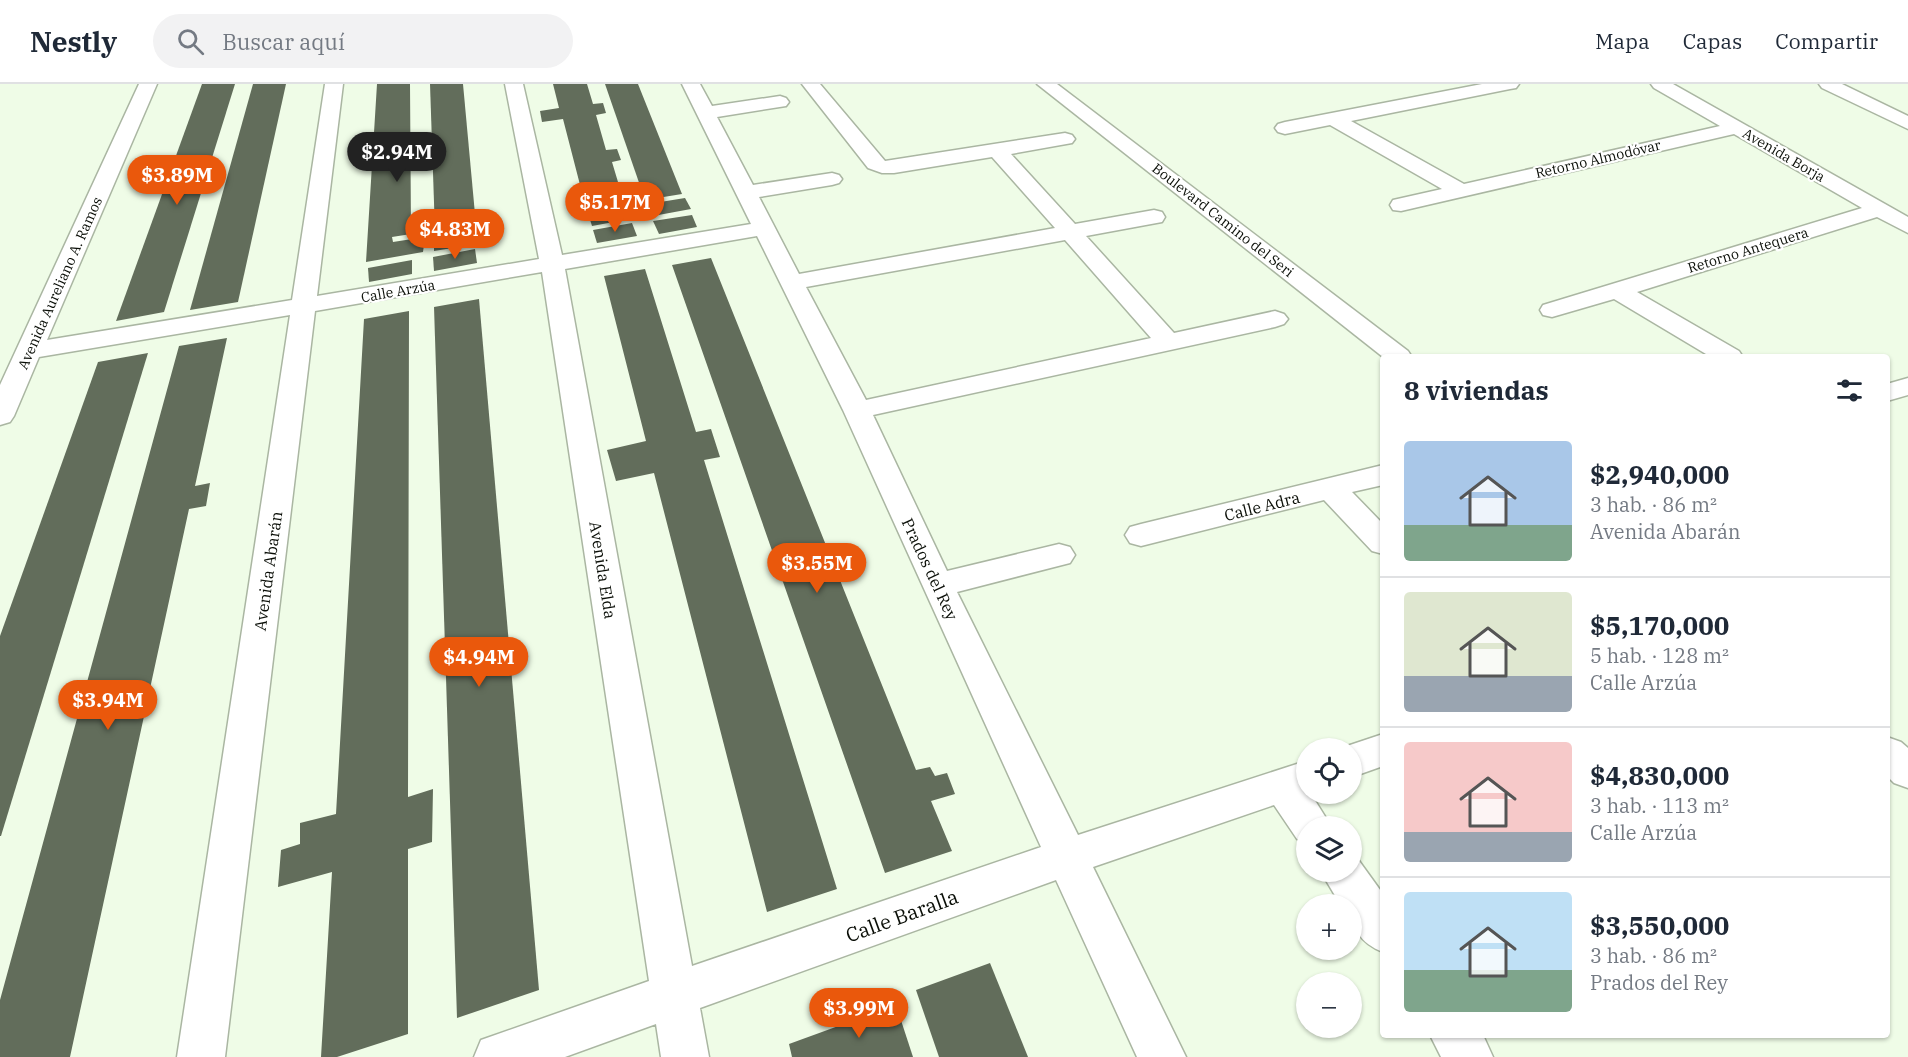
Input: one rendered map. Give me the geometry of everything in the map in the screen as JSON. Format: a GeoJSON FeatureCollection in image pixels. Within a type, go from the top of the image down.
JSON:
{"type":"FeatureCollection","features":[{"type":"Feature","properties":{"kind":"street","name":"Avenida Aureliano A. Ramos"},"geometry":{"type":"LineString","coordinates":[[0,416],[148,84]]}},
{"type":"Feature","properties":{"kind":"street","name":"Avenida Abarán"},"geometry":{"type":"LineString","coordinates":[[201,1057],[305,307],[333,84]]}},
{"type":"Feature","properties":{"kind":"street","name":"Avenida Elda"},"geometry":{"type":"LineString","coordinates":[[514,84],[552,264],[685,1057]]}},
{"type":"Feature","properties":{"kind":"street","name":"Prados del Rey"},"geometry":{"type":"LineString","coordinates":[[691,84],[857,410],[937,585],[1162,1057]]}},
{"type":"Feature","properties":{"kind":"street"},"geometry":{"type":"LineString","coordinates":[[811,84],[875,164],[882,167],[894,167],[1065,139]]}},
{"type":"Feature","properties":{"kind":"street","name":"Boulevard Camino del Seri"},"geometry":{"type":"LineString","coordinates":[[1046,84],[1395,354]]}},
{"type":"Feature","properties":{"kind":"street"},"geometry":{"type":"LineString","coordinates":[[1285,128],[1510,84]]}},
{"type":"Feature","properties":{"kind":"street","name":"Avenida Borja"},"geometry":{"type":"LineString","coordinates":[[1660,84],[1908,226]]}},
{"type":"Feature","properties":{"kind":"street"},"geometry":{"type":"LineString","coordinates":[[1828,84],[1908,123]]}},
{"type":"Feature","properties":{"kind":"street"},"geometry":{"type":"LineString","coordinates":[[705,113],[780,102]]}},
{"type":"Feature","properties":{"kind":"street"},"geometry":{"type":"LineString","coordinates":[[1334,118],[1460,191]]}},
{"type":"Feature","properties":{"kind":"street","name":"Retorno Almodóvar"},"geometry":{"type":"LineString","coordinates":[[1401,206],[1736,128]]}},
{"type":"Feature","properties":{"kind":"street"},"geometry":{"type":"LineString","coordinates":[[997,150],[1169,343]]}},
{"type":"Feature","properties":{"kind":"street"},"geometry":{"type":"LineString","coordinates":[[748,192],[832,179]]}},
{"type":"Feature","properties":{"kind":"street","name":"Retorno Antequera"},"geometry":{"type":"LineString","coordinates":[[1552,310],[1879,210]]}},
{"type":"Feature","properties":{"kind":"street"},"geometry":{"type":"LineString","coordinates":[[793,282],[1154,217]]}},
{"type":"Feature","properties":{"kind":"street","name":"Calle Arzúa"},"geometry":{"type":"LineString","coordinates":[[30,351],[305,307],[765,228]]}},
{"type":"Feature","properties":{"kind":"street"},"geometry":{"type":"LineString","coordinates":[[1616,290],[1725,354]]}},
{"type":"Feature","properties":{"kind":"street"},"geometry":{"type":"LineString","coordinates":[[857,410],[1275,319]]}},
{"type":"Feature","properties":{"kind":"street"},"geometry":{"type":"LineString","coordinates":[[1890,392],[1908,386]]}},
{"type":"Feature","properties":{"kind":"street","name":"Calle Adra"},"geometry":{"type":"LineString","coordinates":[[1142,536],[1380,476]]}},
{"type":"Feature","properties":{"kind":"street"},"geometry":{"type":"LineString","coordinates":[[1331,489],[1380,540]]}},
{"type":"Feature","properties":{"kind":"street"},"geometry":{"type":"LineString","coordinates":[[937,585],[1059,555]]}},
{"type":"Feature","properties":{"kind":"street"},"geometry":{"type":"LineString","coordinates":[[1362,757],[1380,751]]}},
{"type":"Feature","properties":{"kind":"street"},"geometry":{"type":"LineString","coordinates":[[1890,756],[1908,771]]}},
{"type":"Feature","properties":{"kind":"street"},"geometry":{"type":"LineString","coordinates":[[1295,781],[1307,816]]}},
{"type":"Feature","properties":{"kind":"street","name":"Calle Baralla"},"geometry":{"type":"LineString","coordinates":[[498,1057],[1068,857],[1295,781]]}},
{"type":"Feature","properties":{"kind":"street"},"geometry":{"type":"LineString","coordinates":[[1349,882],[1380,927]]}},
{"type":"Feature","properties":{"kind":"street"},"geometry":{"type":"LineString","coordinates":[[1456,1038],[1469,1057]]}},
{"type":"Feature","properties":{"kind":"building"},"geometry":{"type":"Polygon","coordinates":[[[202,84],[235,84],[164,312],[116,321],[202,84]]]}},
{"type":"Feature","properties":{"kind":"building"},"geometry":{"type":"Polygon","coordinates":[[[253,84],[286,84],[238,302],[190,310],[253,84]]]}},
{"type":"Feature","properties":{"kind":"building"},"geometry":{"type":"Polygon","coordinates":[[[377,84],[410,84],[411,234],[392,237],[393,242],[476,229],[477,244],[434,251],[434,244],[424,245],[423,252],[366,262],[377,84]]]}},
{"type":"Feature","properties":{"kind":"building"},"geometry":{"type":"Polygon","coordinates":[[[430,84],[463,84],[476,225],[435,232],[430,84]]]}},
{"type":"Feature","properties":{"kind":"building"},"geometry":{"type":"Polygon","coordinates":[[[553,84],[587,84],[593,104],[603,103],[606,113],[596,115],[606,150],[617,149],[621,160],[612,162],[624,202],[586,208],[563,119],[542,122],[540,111],[559,108],[553,84]]]}},
{"type":"Feature","properties":{"kind":"building"},"geometry":{"type":"Polygon","coordinates":[[[605,84],[638,84],[682,194],[645,200],[605,84]]]}},
{"type":"Feature","properties":{"kind":"building"},"geometry":{"type":"Polygon","coordinates":[[[685,198],[691,209],[653,216],[648,204],[685,198]]]}},
{"type":"Feature","properties":{"kind":"building"},"geometry":{"type":"Polygon","coordinates":[[[626,207],[630,219],[592,226],[588,213],[626,207]]]}},
{"type":"Feature","properties":{"kind":"building"},"geometry":{"type":"Polygon","coordinates":[[[692,215],[697,227],[659,234],[653,221],[692,215]]]}},
{"type":"Feature","properties":{"kind":"building"},"geometry":{"type":"Polygon","coordinates":[[[632,223],[637,236],[597,243],[593,230],[632,223]]]}},
{"type":"Feature","properties":{"kind":"building"},"geometry":{"type":"Polygon","coordinates":[[[475,249],[477,263],[434,271],[433,257],[475,249]]]}},
{"type":"Feature","properties":{"kind":"building"},"geometry":{"type":"Polygon","coordinates":[[[711,258],[916,770],[930,767],[935,776],[947,773],[955,794],[931,801],[952,851],[885,873],[672,265],[711,258]]]}},
{"type":"Feature","properties":{"kind":"building"},"geometry":{"type":"Polygon","coordinates":[[[412,260],[412,274],[369,282],[368,268],[412,260]]]}},
{"type":"Feature","properties":{"kind":"building"},"geometry":{"type":"Polygon","coordinates":[[[645,269],[696,432],[711,429],[720,457],[704,460],[837,889],[767,912],[654,473],[616,481],[607,450],[646,441],[604,276],[645,269]]]}},
{"type":"Feature","properties":{"kind":"building"},"geometry":{"type":"Polygon","coordinates":[[[479,299],[539,990],[457,1018],[434,307],[479,299]]]}},
{"type":"Feature","properties":{"kind":"building"},"geometry":{"type":"Polygon","coordinates":[[[409,311],[408,797],[433,789],[432,842],[408,849],[408,1034],[337,1057],[321,1057],[332,872],[278,887],[281,850],[300,844],[300,823],[336,814],[364,319],[409,311]]]}},
{"type":"Feature","properties":{"kind":"building"},"geometry":{"type":"Polygon","coordinates":[[[227,338],[195,486],[210,483],[206,506],[189,509],[70,1057],[0,1057],[0,1000],[179,346],[227,338]]]}},
{"type":"Feature","properties":{"kind":"building"},"geometry":{"type":"Polygon","coordinates":[[[148,353],[0,836],[0,636],[98,362],[148,353]]]}},
{"type":"Feature","properties":{"kind":"building"},"geometry":{"type":"Polygon","coordinates":[[[990,963],[1028,1057],[939,1057],[916,990],[990,963]]]}},
{"type":"Feature","properties":{"kind":"building"},"geometry":{"type":"Polygon","coordinates":[[[896,1005],[913,1057],[792,1057],[789,1044],[896,1005]]]}}]}
